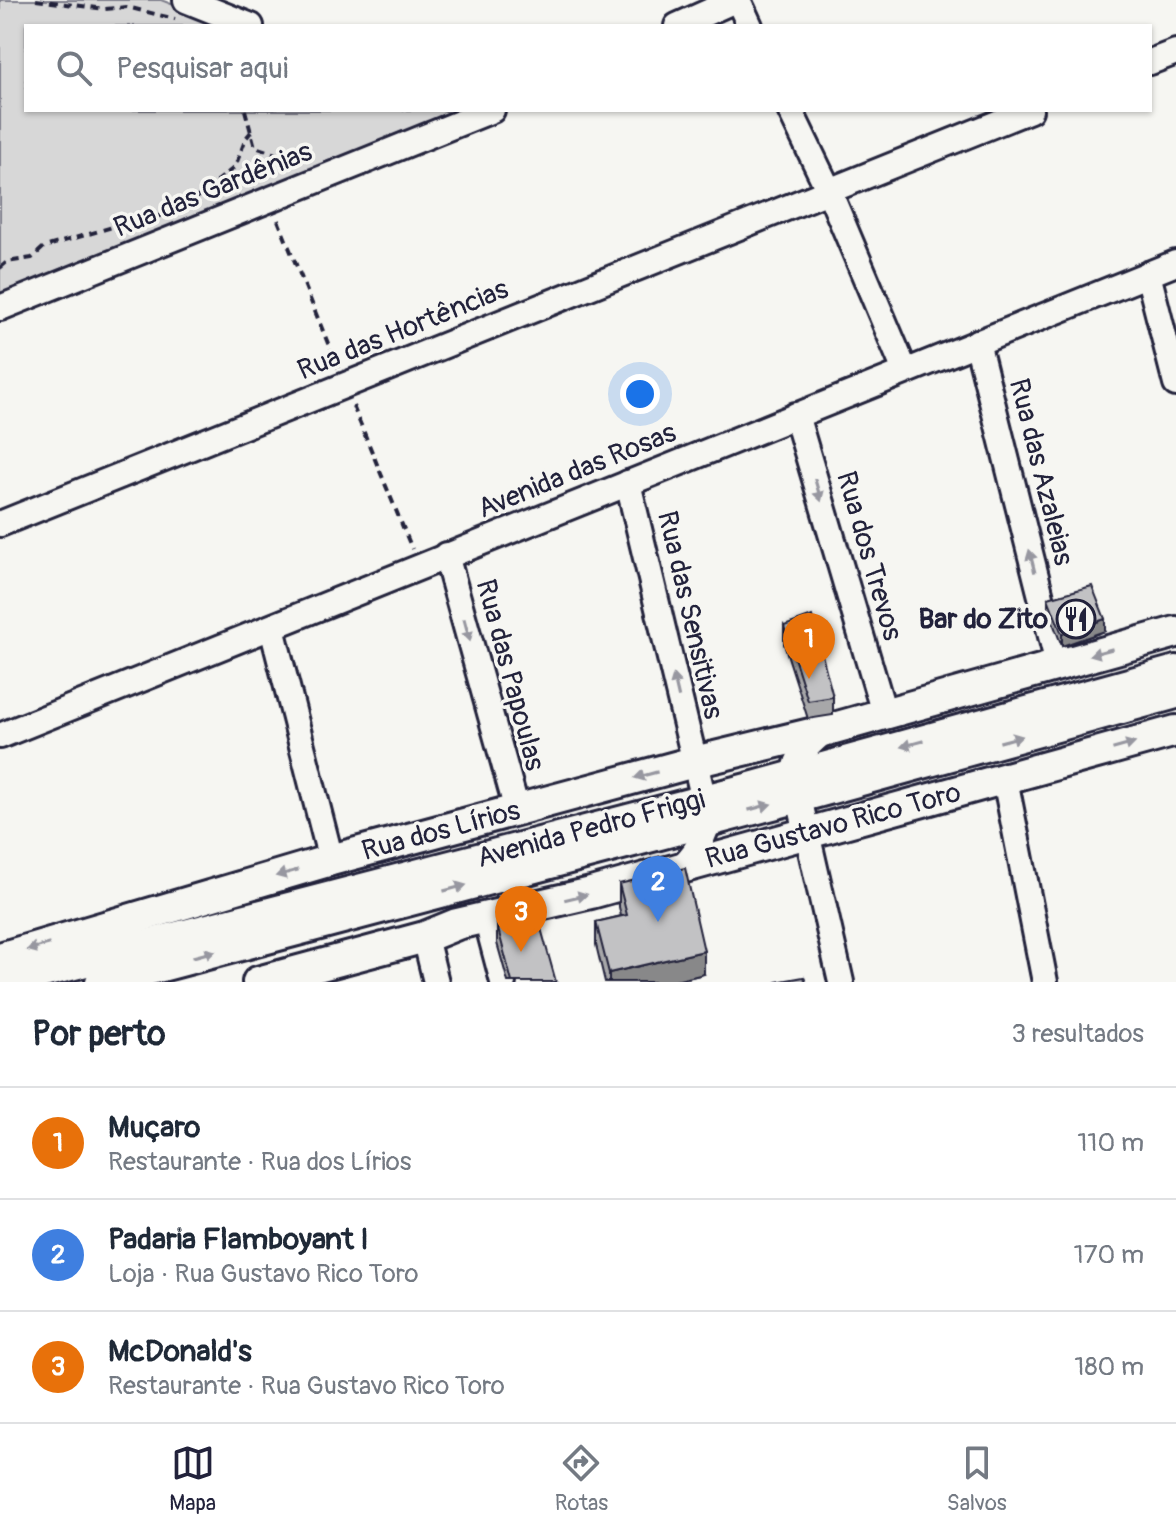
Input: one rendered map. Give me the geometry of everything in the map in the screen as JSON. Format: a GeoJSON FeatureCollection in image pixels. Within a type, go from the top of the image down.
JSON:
{"type":"FeatureCollection","features":[{"type":"Feature","properties":{"kind":"main road","name":"Rua dos Lírios"},"geometry":{"type":"LineString","coordinates":[[0,958],[331,860],[694,762],[827,730],[1176,632]]}},
{"type":"Feature","properties":{"kind":"main road","name":"Avenida Pedro Friggi"},"geometry":{"type":"LineString","coordinates":[[796,786],[1176,671]]}},
{"type":"Feature","properties":{"kind":"main road","name":"Avenida Pedro Friggi"},"geometry":{"type":"LineString","coordinates":[[5,982],[1176,693]]}},
{"type":"Feature","properties":{"kind":"main road","name":"Rua Gustavo Rico Toro"},"geometry":{"type":"LineString","coordinates":[[258,982],[425,937],[472,921],[536,914],[679,869],[1176,731]]}},
{"type":"Feature","properties":{"kind":"main road","name":"Avenida Pedro Friggi"},"geometry":{"type":"LineString","coordinates":[[101,982],[273,936],[706,810]]}},
{"type":"Feature","properties":{"kind":"main road"},"geometry":{"type":"LineString","coordinates":[[273,936],[326,938],[472,921]]}},
{"type":"Feature","properties":{"kind":"street"},"geometry":{"type":"LineString","coordinates":[[682,24],[736,0],[749,24]]}},
{"type":"Feature","properties":{"kind":"street"},"geometry":{"type":"LineString","coordinates":[[184,12],[241,24]]}},
{"type":"Feature","properties":{"kind":"street"},"geometry":{"type":"LineString","coordinates":[[1152,61],[1176,52]]}},
{"type":"Feature","properties":{"kind":"street","name":"Rua das Gardênias"},"geometry":{"type":"LineString","coordinates":[[0,308],[335,174],[479,112]]}},
{"type":"Feature","properties":{"kind":"street"},"geometry":{"type":"LineString","coordinates":[[791,112],[829,191],[905,371]]}},
{"type":"Feature","properties":{"kind":"street","name":"Rua das Hortências"},"geometry":{"type":"LineString","coordinates":[[0,524],[1025,112]]}},
{"type":"Feature","properties":{"kind":"street","name":"Avenida das Rosas"},"geometry":{"type":"LineString","coordinates":[[0,736],[1176,263]]}},
{"type":"Feature","properties":{"kind":"street"},"geometry":{"type":"LineString","coordinates":[[1148,274],[1176,384]]}},
{"type":"Feature","properties":{"kind":"street","name":"Rua das Azaleias"},"geometry":{"type":"LineString","coordinates":[[977,342],[1058,664]]}},
{"type":"Feature","properties":{"kind":"street","name":"Rua dos Trevos"},"geometry":{"type":"LineString","coordinates":[[796,415],[884,713]]}},
{"type":"Feature","properties":{"kind":"street","name":"Rua das Sensitivas"},"geometry":{"type":"LineString","coordinates":[[628,483],[706,810]]}},
{"type":"Feature","properties":{"kind":"street","name":"Rua das Papoulas"},"geometry":{"type":"LineString","coordinates":[[446,555],[517,810]]}},
{"type":"Feature","properties":{"kind":"street"},"geometry":{"type":"LineString","coordinates":[[272,628],[331,860]]}},
{"type":"Feature","properties":{"kind":"street"},"geometry":{"type":"LineString","coordinates":[[827,730],[803,750],[796,761],[796,786],[841,982]]}},
{"type":"Feature","properties":{"kind":"street"},"geometry":{"type":"LineString","coordinates":[[1005,779],[1045,982]]}},
{"type":"Feature","properties":{"kind":"street"},"geometry":{"type":"LineString","coordinates":[[679,869],[703,842],[706,810]]}},
{"type":"Feature","properties":{"kind":"street"},"geometry":{"type":"LineString","coordinates":[[472,921],[503,982]]}},
{"type":"Feature","properties":{"kind":"street"},"geometry":{"type":"LineString","coordinates":[[425,937],[436,982]]}},
{"type":"Feature","properties":{"kind":"path"},"geometry":{"type":"LineString","coordinates":[[36,0],[105,9],[127,7],[184,12]]}},
{"type":"Feature","properties":{"kind":"path"},"geometry":{"type":"LineString","coordinates":[[246,112],[255,147],[335,174]]}},
{"type":"Feature","properties":{"kind":"path"},"geometry":{"type":"LineString","coordinates":[[0,268],[7,262],[32,258],[44,247],[130,222],[146,222],[194,200],[235,167],[251,132]]}},
{"type":"Feature","properties":{"kind":"shaded area"},"geometry":{"type":"Polygon","coordinates":[[[0,0],[161,0],[223,24],[24,24],[24,112],[451,113],[0,295],[0,0]]]}},
{"type":"Feature","properties":{"kind":"building","name":"Bar do Zito"},"geometry":{"type":"Polygon","coordinates":[[[1092,586],[1105,619],[1062,634],[1048,598],[1092,586]]]}},
{"type":"Feature","properties":{"kind":"building"},"geometry":{"type":"Polygon","coordinates":[[[812,616],[833,697],[808,701],[784,626],[812,616]]]}},
{"type":"Feature","properties":{"kind":"building"},"geometry":{"type":"Polygon","coordinates":[[[685,868],[704,951],[609,973],[596,922],[627,915],[619,884],[685,868]]]}},
{"type":"Feature","properties":{"kind":"building"},"geometry":{"type":"Polygon","coordinates":[[[537,914],[556,982],[512,982],[497,925],[537,914]]]}},
{"type":"Feature","properties":{"kind":"building"},"geometry":{"type":"Polygon","coordinates":[[[804,977],[806,982],[776,982],[804,977]]]}},
{"type":"Feature","properties":{"kind":"place","name":"Bar do Zito"},"geometry":{"type":"Point","coordinates":[1076,619]}},
{"type":"Feature","properties":{"kind":"place","name":"Muçaro"},"geometry":{"type":"Point","coordinates":[809,679]}},
{"type":"Feature","properties":{"kind":"place","name":"Padaria Flamboyant I"},"geometry":{"type":"Point","coordinates":[658,922]}},
{"type":"Feature","properties":{"kind":"place","name":"McDonald's"},"geometry":{"type":"Point","coordinates":[521,952]}}]}
